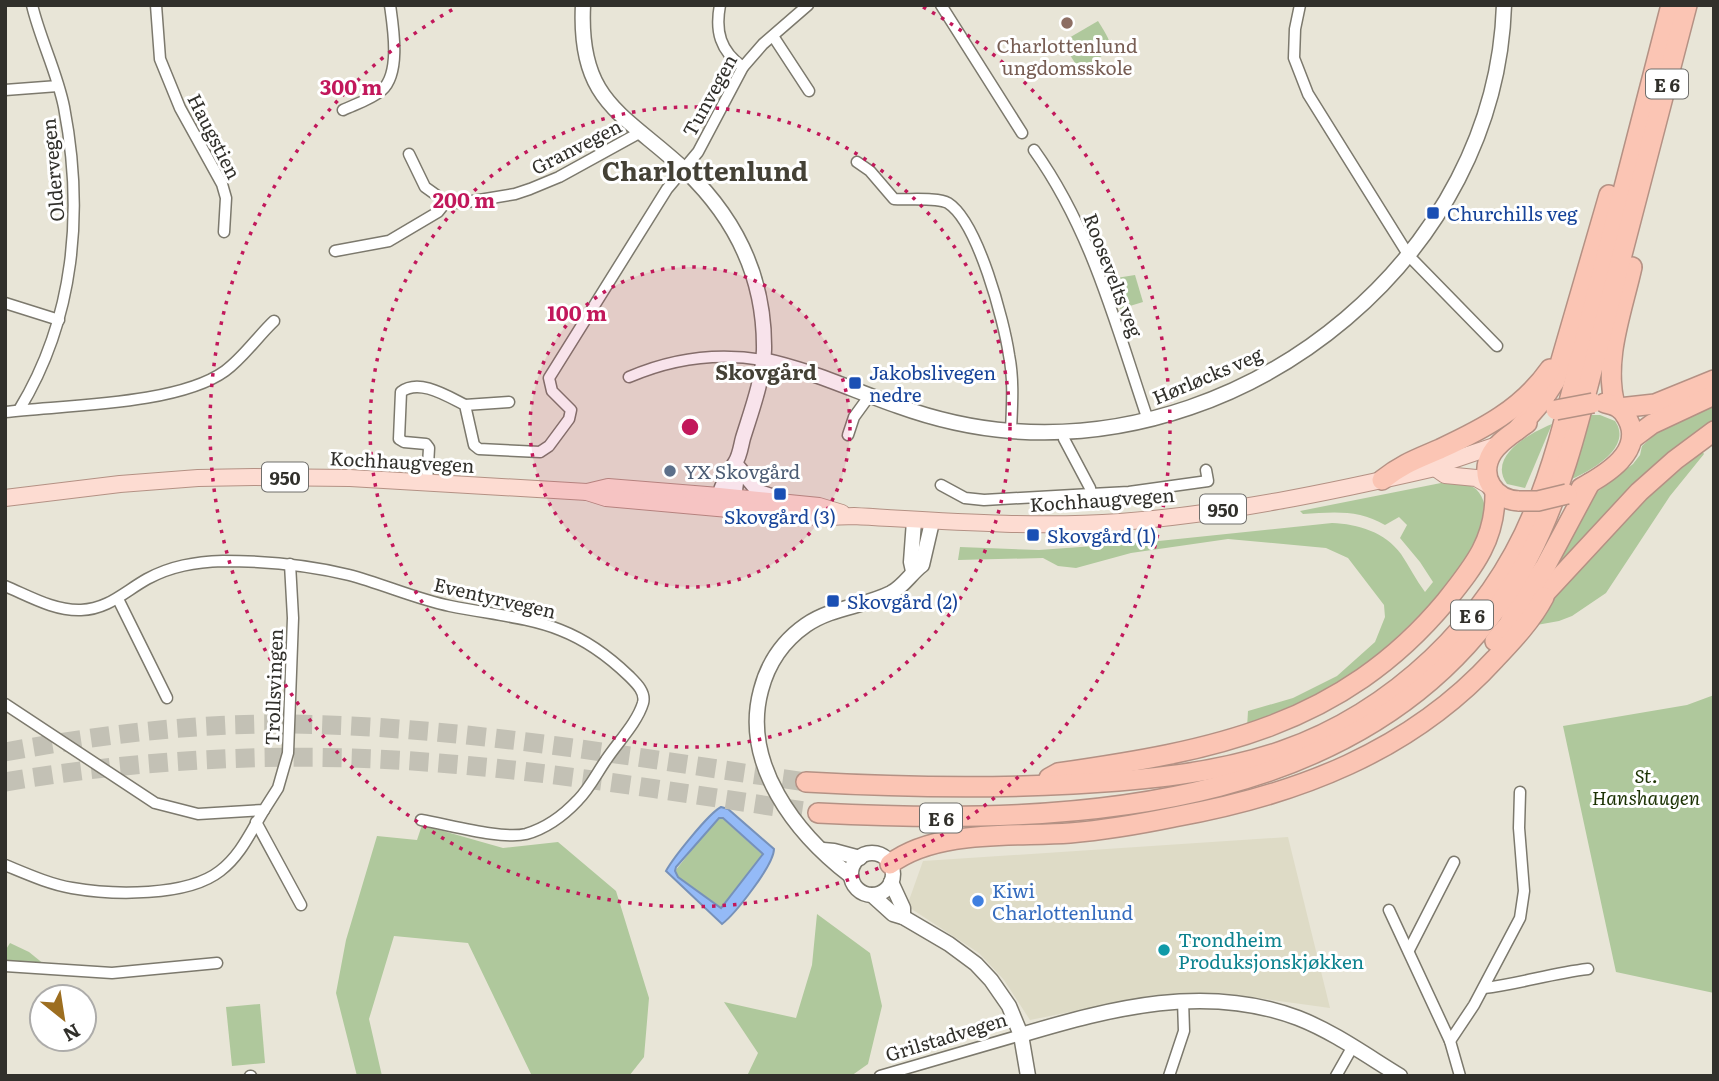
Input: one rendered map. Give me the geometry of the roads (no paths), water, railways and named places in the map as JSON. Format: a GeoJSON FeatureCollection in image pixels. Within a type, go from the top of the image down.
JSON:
{"type":"FeatureCollection","features":[{"type":"Feature","properties":{"kind":"highway","name":"E 6"},"geometry":{"type":"LineString","coordinates":[[1250,778],[1287,766],[1336,744],[1378,720],[1419,691],[1470,641],[1512,585],[1545,524],[1563,472],[1639,160],[1671,5]]}},
{"type":"Feature","properties":{"kind":"highway","name":"E 6"},"geometry":{"type":"LineString","coordinates":[[806,782],[884,786],[1034,786],[1112,782],[1186,774],[1282,751],[1318,736],[1371,707],[1440,652],[1500,576],[1533,514],[1558,442],[1639,160],[1688,5]]}},
{"type":"Feature","properties":{"kind":"highway","name":"E 6"},"geometry":{"type":"LineString","coordinates":[[1517,430],[1549,391],[1564,353],[1610,190],[1639,160]]}},
{"type":"Feature","properties":{"kind":"highway","name":"E 6"},"geometry":{"type":"LineString","coordinates":[[1617,407],[1610,369],[1646,202],[1639,160]]}},
{"type":"Feature","properties":{"kind":"highway","name":"E 6"},"geometry":{"type":"LineString","coordinates":[[1382,480],[1401,465],[1467,436],[1504,416],[1525,399],[1555,360],[1564,353]]}},
{"type":"Feature","properties":{"kind":"highway"},"geometry":{"type":"LineString","coordinates":[[1617,407],[1630,423],[1632,439],[1619,461],[1590,483],[1567,494],[1538,501],[1508,499],[1493,489],[1487,470],[1489,460],[1500,444],[1540,416],[1593,403],[1617,407],[1655,404],[1714,380]]}},
{"type":"Feature","properties":{"kind":"highway"},"geometry":{"type":"LineString","coordinates":[[1632,439],[1660,420],[1714,396]]}},
{"type":"Feature","properties":{"kind":"highway","name":"E 6"},"geometry":{"type":"LineString","coordinates":[[1509,624],[1544,597],[1639,492],[1675,460],[1714,431]]}},
{"type":"Feature","properties":{"kind":"highway","name":"E 6"},"geometry":{"type":"LineString","coordinates":[[818,813],[915,818],[997,817],[1063,812],[1139,803],[1250,778],[1311,770],[1367,745],[1442,694],[1475,662],[1509,624],[1560,542],[1590,483]]}},
{"type":"Feature","properties":{"kind":"highway","name":"E 6"},"geometry":{"type":"LineString","coordinates":[[1034,786],[1058,773],[1179,754],[1249,735],[1301,713],[1353,684],[1424,625],[1457,587],[1489,536],[1495,516],[1493,489]]}},
{"type":"Feature","properties":{"kind":"highway","name":"E 6"},"geometry":{"type":"LineString","coordinates":[[891,873],[914,850],[947,841],[1100,829],[1196,813],[1261,799],[1333,774],[1402,738],[1435,715],[1484,672],[1535,613],[1544,597]]}},
{"type":"Feature","properties":{"kind":"main road","name":"Kochhaugvegen"},"geometry":{"type":"LineString","coordinates":[[726,500],[823,518],[851,516],[932,522],[1040,525],[1121,522],[1270,502],[1382,480],[1435,468],[1500,444]]}},
{"type":"Feature","properties":{"kind":"main road","name":"Kochhaugvegen"},"geometry":{"type":"LineString","coordinates":[[1435,468],[1445,475],[1476,478],[1493,489]]}},
{"type":"Feature","properties":{"kind":"main road","name":"Kochhaugvegen"},"geometry":{"type":"LineString","coordinates":[[5,498],[198,478],[350,478],[587,492],[606,498],[784,503],[819,506],[851,516]]}},
{"type":"Feature","properties":{"kind":"street","name":"Oldervegen"},"geometry":{"type":"LineString","coordinates":[[19,410],[31,391],[59,320],[70,271],[75,219],[72,163],[64,105],[32,5]]}},
{"type":"Feature","properties":{"kind":"street","name":"Haugstien"},"geometry":{"type":"LineString","coordinates":[[156,5],[160,64],[180,108],[222,184],[226,198],[224,232]]}},
{"type":"Feature","properties":{"kind":"street"},"geometry":{"type":"LineString","coordinates":[[343,110],[376,94],[388,83],[395,39],[390,5]]}},
{"type":"Feature","properties":{"kind":"street"},"geometry":{"type":"LineString","coordinates":[[583,5],[583,41],[593,79],[612,108],[684,170],[724,215],[750,262],[762,314],[763,360],[737,465]]}},
{"type":"Feature","properties":{"kind":"street"},"geometry":{"type":"LineString","coordinates":[[720,5],[716,26],[732,58],[743,67]]}},
{"type":"Feature","properties":{"kind":"street","name":"Tunvegen"},"geometry":{"type":"LineString","coordinates":[[465,405],[474,446],[479,449],[536,452],[549,446],[569,419],[571,410],[552,391],[549,377],[667,189],[698,152],[743,67],[772,36],[808,5]]}},
{"type":"Feature","properties":{"kind":"street"},"geometry":{"type":"LineString","coordinates":[[940,5],[1022,133]]}},
{"type":"Feature","properties":{"kind":"street"},"geometry":{"type":"LineString","coordinates":[[1300,5],[1294,29],[1294,58],[1315,106],[1409,256],[1497,346]]}},
{"type":"Feature","properties":{"kind":"street","name":"Hørløcks veg"},"geometry":{"type":"LineString","coordinates":[[763,360],[812,372],[921,414],[1011,430],[1065,431],[1148,420],[1197,404],[1249,382],[1275,369],[1356,310],[1409,256],[1454,187],[1474,148],[1498,62],[1504,5]]}},
{"type":"Feature","properties":{"kind":"street"},"geometry":{"type":"LineString","coordinates":[[772,36],[809,91]]}},
{"type":"Feature","properties":{"kind":"street"},"geometry":{"type":"LineString","coordinates":[[5,90],[58,86]]}},
{"type":"Feature","properties":{"kind":"street","name":"Granvegen"},"geometry":{"type":"LineString","coordinates":[[446,202],[461,203],[530,189],[559,177],[639,133]]}},
{"type":"Feature","properties":{"kind":"street","name":"Roosevelts veg"},"geometry":{"type":"LineString","coordinates":[[1034,149],[1065,197],[1091,251],[1148,420]]}},
{"type":"Feature","properties":{"kind":"street"},"geometry":{"type":"LineString","coordinates":[[335,251],[389,241],[438,212],[446,202],[425,187],[409,154]]}},
{"type":"Feature","properties":{"kind":"street"},"geometry":{"type":"LineString","coordinates":[[857,162],[870,171],[894,199],[948,203],[973,236],[985,264],[1009,355],[1013,393],[1011,430]]}},
{"type":"Feature","properties":{"kind":"street"},"geometry":{"type":"LineString","coordinates":[[5,303],[59,320]]}},
{"type":"Feature","properties":{"kind":"street"},"geometry":{"type":"LineString","coordinates":[[5,412],[176,393],[226,370],[274,321]]}},
{"type":"Feature","properties":{"kind":"street"},"geometry":{"type":"LineString","coordinates":[[629,377],[682,359],[725,357],[763,360]]}},
{"type":"Feature","properties":{"kind":"street"},"geometry":{"type":"LineString","coordinates":[[427,483],[429,448],[426,444],[404,443],[399,439],[401,392],[408,387],[421,387],[465,405],[509,402]]}},
{"type":"Feature","properties":{"kind":"street"},"geometry":{"type":"LineString","coordinates":[[849,435],[854,417],[870,395]]}},
{"type":"Feature","properties":{"kind":"street"},"geometry":{"type":"LineString","coordinates":[[1065,431],[1064,439],[1091,494]]}},
{"type":"Feature","properties":{"kind":"street"},"geometry":{"type":"LineString","coordinates":[[726,500],[731,466],[737,465]]}},
{"type":"Feature","properties":{"kind":"street"},"geometry":{"type":"LineString","coordinates":[[737,465],[759,492],[784,503]]}},
{"type":"Feature","properties":{"kind":"street"},"geometry":{"type":"LineString","coordinates":[[941,485],[965,498],[984,500],[1129,492],[1208,481],[1206,470]]}},
{"type":"Feature","properties":{"kind":"street"},"geometry":{"type":"LineString","coordinates":[[913,571],[911,562],[914,521]]}},
{"type":"Feature","properties":{"kind":"street"},"geometry":{"type":"LineString","coordinates":[[851,876],[828,858],[793,818],[762,761],[756,724],[763,682],[780,649],[807,624],[833,611],[889,594],[903,584],[913,571],[922,565],[932,522]]}},
{"type":"Feature","properties":{"kind":"street","name":"Eventyrvegen"},"geometry":{"type":"LineString","coordinates":[[5,586],[50,605],[80,610],[108,605],[145,580],[176,566],[222,561],[290,564],[349,575],[450,606],[547,624],[578,636],[622,670],[642,692],[644,701],[635,717],[580,799],[548,826],[523,835],[491,833],[421,820]]}},
{"type":"Feature","properties":{"kind":"street","name":"Trollsvingen"},"geometry":{"type":"LineString","coordinates":[[5,865],[30,876],[71,888],[117,893],[183,887],[207,879],[225,867],[241,849],[278,788],[288,754],[293,638],[290,564]]}},
{"type":"Feature","properties":{"kind":"street"},"geometry":{"type":"LineString","coordinates":[[118,599],[167,698]]}},
{"type":"Feature","properties":{"kind":"street"},"geometry":{"type":"LineString","coordinates":[[5,704],[155,803],[198,814],[264,810]]}},
{"type":"Feature","properties":{"kind":"street"},"geometry":{"type":"LineString","coordinates":[[1450,1041],[1484,988],[1520,918],[1524,891],[1520,792]]}},
{"type":"Feature","properties":{"kind":"street"},"geometry":{"type":"LineString","coordinates":[[256,822],[301,905]]}},
{"type":"Feature","properties":{"kind":"street"},"geometry":{"type":"LineString","coordinates":[[823,850],[860,858]]}},
{"type":"Feature","properties":{"kind":"street"},"geometry":{"type":"LineString","coordinates":[[891,873],[884,891],[872,895],[862,893],[856,888],[851,876],[852,867],[860,858],[870,853],[878,854],[891,873],[904,917]]}},
{"type":"Feature","properties":{"kind":"street"},"geometry":{"type":"LineString","coordinates":[[1409,950],[1454,862]]}},
{"type":"Feature","properties":{"kind":"street","name":"Grilstadvegen"},"geometry":{"type":"LineString","coordinates":[[872,895],[893,914],[904,917],[950,944],[976,964],[1009,1006],[1021,1035],[880,1076]]}},
{"type":"Feature","properties":{"kind":"street"},"geometry":{"type":"LineString","coordinates":[[1389,910],[1450,1041],[1460,1076]]}},
{"type":"Feature","properties":{"kind":"street"},"geometry":{"type":"LineString","coordinates":[[5,966],[112,973],[216,963]]}},
{"type":"Feature","properties":{"kind":"street"},"geometry":{"type":"LineString","coordinates":[[1484,988],[1588,969]]}},
{"type":"Feature","properties":{"kind":"street"},"geometry":{"type":"LineString","coordinates":[[1169,1076],[1184,1031],[1183,1000]]}},
{"type":"Feature","properties":{"kind":"street"},"geometry":{"type":"LineString","coordinates":[[1028,1076],[1021,1035],[1095,1013],[1183,1000],[1233,1002],[1274,1010],[1353,1046],[1400,1076]]}},
{"type":"Feature","properties":{"kind":"street"},"geometry":{"type":"LineString","coordinates":[[1336,1076],[1353,1046]]}},
{"type":"Feature","properties":{"kind":"water"},"geometry":{"type":"Polygon","coordinates":[[[721,807],[728,809],[774,849],[761,877],[722,924],[666,871],[721,807]],[[719,818],[675,871],[678,877],[721,908],[763,854],[723,818],[719,818]]]}},
{"type":"Feature","properties":{"kind":"tunnel"},"geometry":{"type":"LineString","coordinates":[[5,752],[111,735],[183,728],[254,724],[355,726],[549,745],[806,782]]}},
{"type":"Feature","properties":{"kind":"tunnel"},"geometry":{"type":"LineString","coordinates":[[5,782],[167,762],[276,757],[385,759],[534,772],[818,813]]}},
{"type":"Feature","properties":{"kind":"place","name":"Charlottenlund ungdomsskole"},"geometry":{"type":"Point","coordinates":[1067,23]}},
{"type":"Feature","properties":{"kind":"place","name":"Churchills veg"},"geometry":{"type":"Point","coordinates":[1433,213]}},
{"type":"Feature","properties":{"kind":"place","name":"Jakobslivegen nedre"},"geometry":{"type":"Point","coordinates":[855,383]}},
{"type":"Feature","properties":{"kind":"place","name":"YX Skovgård"},"geometry":{"type":"Point","coordinates":[670,471]}},
{"type":"Feature","properties":{"kind":"place","name":"Skovgård (3)"},"geometry":{"type":"Point","coordinates":[780,494]}},
{"type":"Feature","properties":{"kind":"place","name":"Skovgård (1)"},"geometry":{"type":"Point","coordinates":[1033,535]}},
{"type":"Feature","properties":{"kind":"place","name":"Skovgård (2)"},"geometry":{"type":"Point","coordinates":[833,601]}},
{"type":"Feature","properties":{"kind":"place","name":"Kiwi Charlottenlund"},"geometry":{"type":"Point","coordinates":[978,901]}},
{"type":"Feature","properties":{"kind":"place","name":"Trondheim Produksjonskjøkken"},"geometry":{"type":"Point","coordinates":[1164,950]}},
{"type":"Feature","properties":{"kind":"district","name":"Charlottenlund"},"geometry":{"type":"Point","coordinates":[705,169]}},
{"type":"Feature","properties":{"kind":"district","name":"Skovgård"},"geometry":{"type":"Point","coordinates":[766,370]}},
{"type":"Feature","properties":{"kind":"park label","name":"St. Hanshaugen"},"geometry":{"type":"Point","coordinates":[1646,786]}}]}
